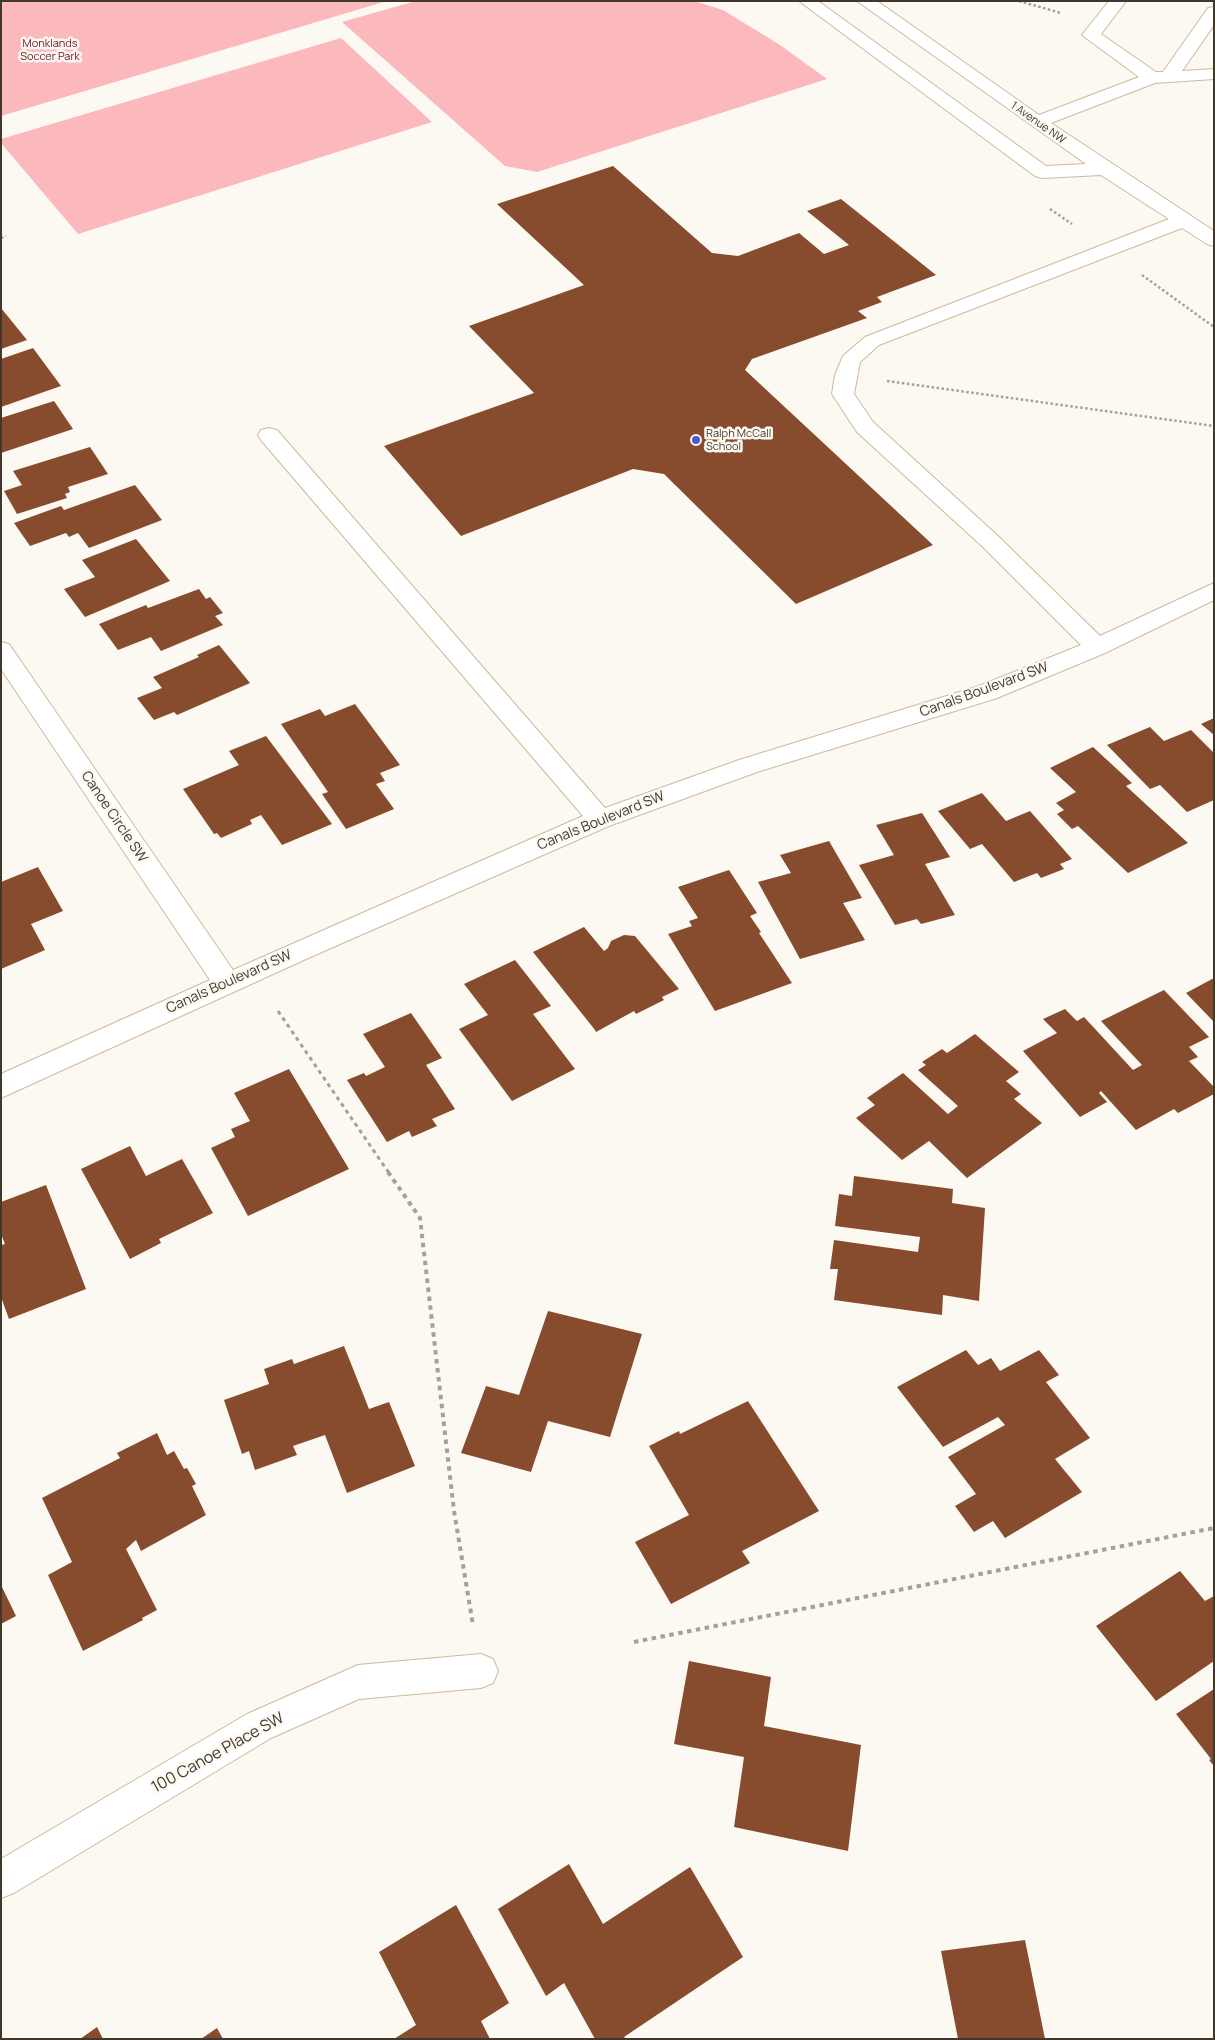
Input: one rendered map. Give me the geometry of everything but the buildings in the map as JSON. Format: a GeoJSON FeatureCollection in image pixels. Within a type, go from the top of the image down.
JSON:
{"type":"FeatureCollection","features":[{"type":"Feature","properties":{"kind":"street"},"geometry":{"type":"LineString","coordinates":[[807,1],[1042,172],[1105,169]]}},
{"type":"Feature","properties":{"kind":"street","name":"1 Avenue NW"},"geometry":{"type":"LineString","coordinates":[[865,1],[1036,122],[1182,221],[1214,240]]}},
{"type":"Feature","properties":{"kind":"street"},"geometry":{"type":"LineString","coordinates":[[1118,1],[1090,35],[1161,77]]}},
{"type":"Feature","properties":{"kind":"street"},"geometry":{"type":"LineString","coordinates":[[1161,77],[1214,12]]}},
{"type":"Feature","properties":{"kind":"street"},"geometry":{"type":"LineString","coordinates":[[1036,122],[1161,77],[1214,74]]}},
{"type":"Feature","properties":{"kind":"street"},"geometry":{"type":"LineString","coordinates":[[1097,647],[992,542],[865,426],[843,394],[845,375],[850,360],[872,341],[1182,221]]}},
{"type":"Feature","properties":{"kind":"street"},"geometry":{"type":"LineString","coordinates":[[269,435],[600,819]]}},
{"type":"Feature","properties":{"kind":"street","name":"Canals Boulevard SW"},"geometry":{"type":"LineString","coordinates":[[1,1087],[227,983],[600,819],[748,766],[988,692],[1097,647],[1214,591]]}},
{"type":"Feature","properties":{"kind":"street","name":"Canoe Circle SW"},"geometry":{"type":"LineString","coordinates":[[1,650],[227,983]]}},
{"type":"Feature","properties":{"kind":"street","name":"100 Canoe Place SW"},"geometry":{"type":"LineString","coordinates":[[1,1880],[259,1726],[358,1682],[481,1671]]}},
{"type":"Feature","properties":{"kind":"path"},"geometry":{"type":"LineString","coordinates":[[1,238],[6,236]]}},
{"type":"Feature","properties":{"kind":"path"},"geometry":{"type":"LineString","coordinates":[[845,375],[1214,426]]}},
{"type":"Feature","properties":{"kind":"path"},"geometry":{"type":"LineString","coordinates":[[278,1011],[420,1218],[454,1511],[481,1671]]}},
{"type":"Feature","properties":{"kind":"path"},"geometry":{"type":"LineString","coordinates":[[634,1642],[1214,1528]]}},
{"type":"Feature","properties":{"kind":"green space","name":"Monklands Soccer Park"},"geometry":{"type":"Polygon","coordinates":[[[1,1],[387,1],[1,116],[1,1]]]}},
{"type":"Feature","properties":{"kind":"green space"},"geometry":{"type":"Polygon","coordinates":[[[416,1],[694,1],[723,10],[780,45],[827,79],[537,172],[505,166],[342,22],[416,1]]]}},
{"type":"Feature","properties":{"kind":"green space"},"geometry":{"type":"Polygon","coordinates":[[[341,38],[432,122],[78,234],[1,143],[1,139],[341,38]]]}},
{"type":"Feature","properties":{"kind":"place","name":"Ralph McCall School"},"geometry":{"type":"Point","coordinates":[696,440]}}]}
